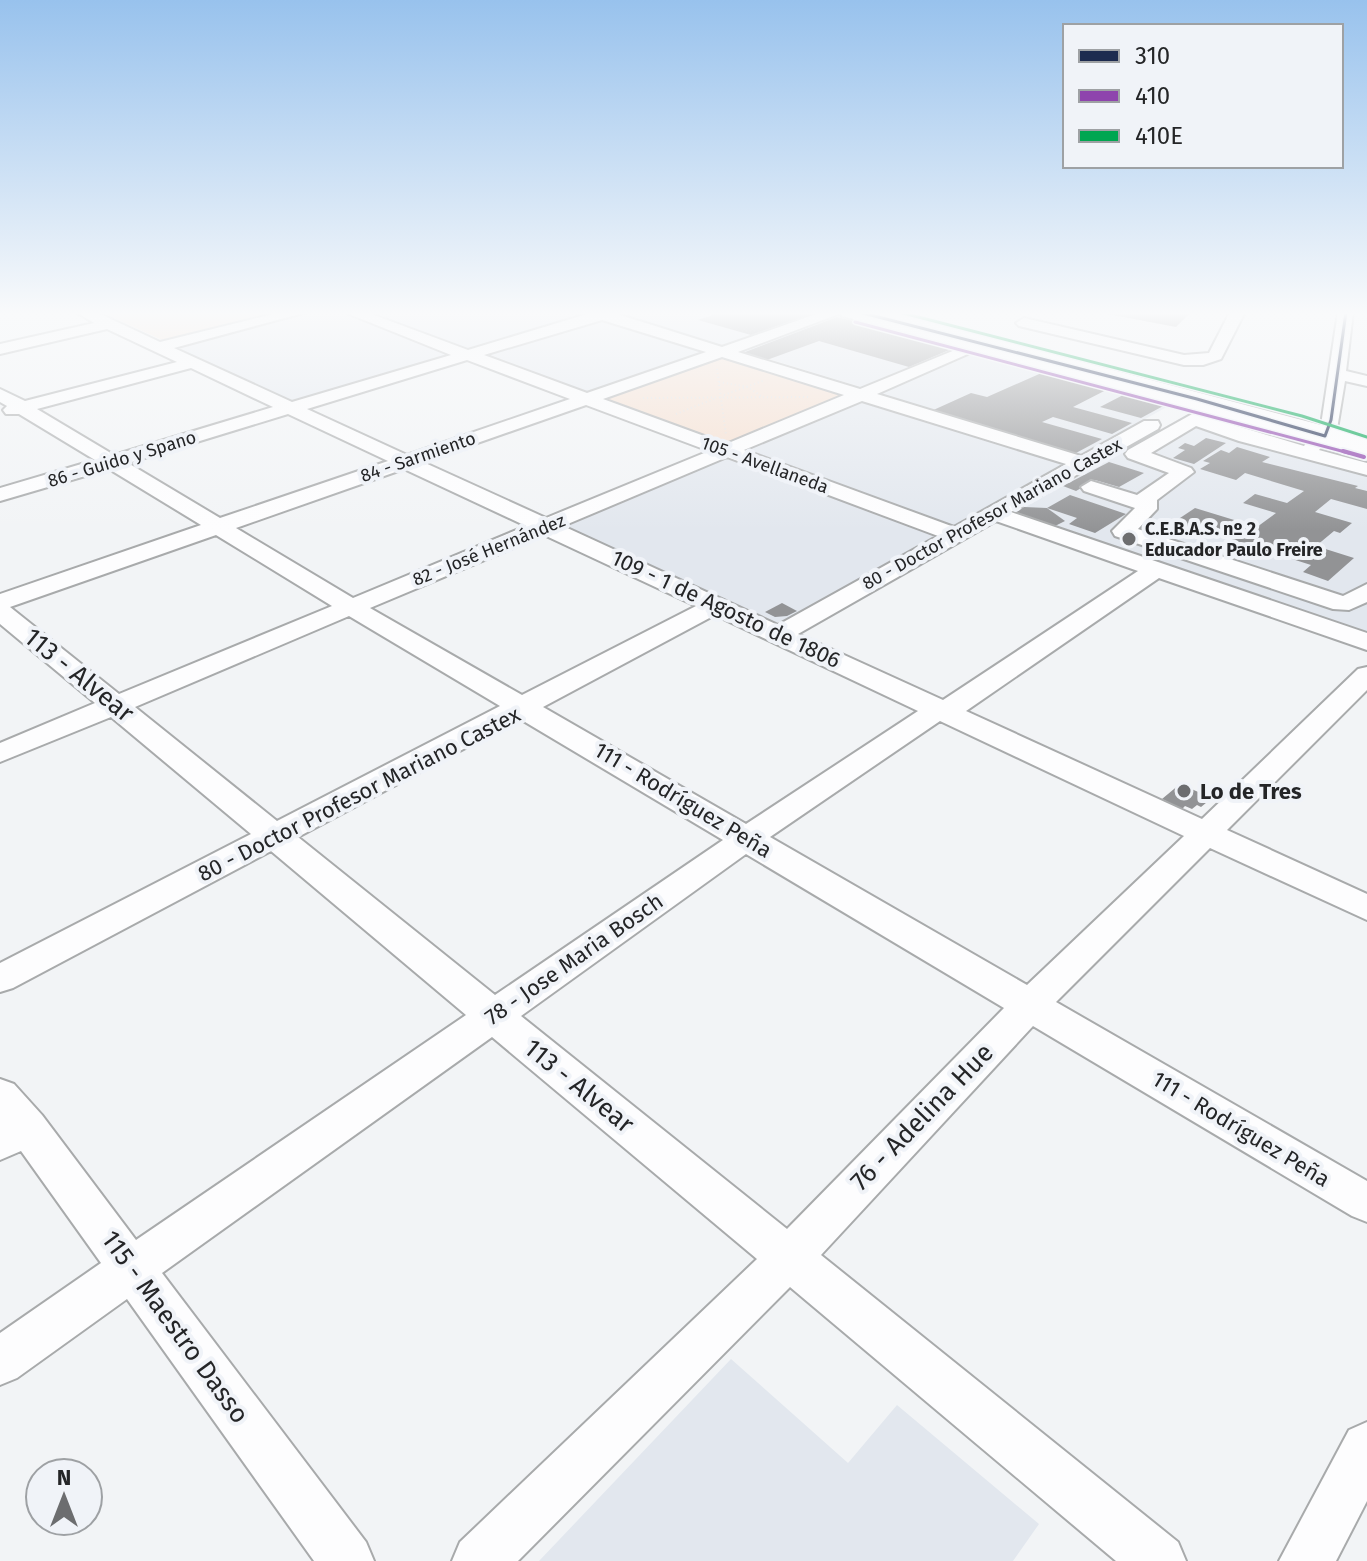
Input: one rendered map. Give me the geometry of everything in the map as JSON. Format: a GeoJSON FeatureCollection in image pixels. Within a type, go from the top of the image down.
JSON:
{"type":"FeatureCollection","features":[{"type":"Feature","properties":{"kind":"main road"},"geometry":{"type":"LineString","coordinates":[[1148,385],[1367,447]]}},
{"type":"Feature","properties":{"kind":"main road"},"geometry":{"type":"LineString","coordinates":[[1323,436],[1367,436]]}},
{"type":"Feature","properties":{"kind":"street"},"geometry":{"type":"LineString","coordinates":[[7,405],[96,385]]}},
{"type":"Feature","properties":{"kind":"street","name":"109 - 1 de Agosto de 1806"},"geometry":{"type":"LineString","coordinates":[[241,385],[1367,908]]}},
{"type":"Feature","properties":{"kind":"street","name":"86 - Guido y Spano"},"geometry":{"type":"LineString","coordinates":[[0,495],[369,385]]}},
{"type":"Feature","properties":{"kind":"street","name":"105 - Avellaneda"},"geometry":{"type":"LineString","coordinates":[[551,385],[953,534]]}},
{"type":"Feature","properties":{"kind":"street","name":"84 - Sarmiento"},"geometry":{"type":"LineString","coordinates":[[0,602],[625,385]]}},
{"type":"Feature","properties":{"kind":"street"},"geometry":{"type":"LineString","coordinates":[[822,385],[1082,463]]}},
{"type":"Feature","properties":{"kind":"street","name":"82 - José Hernández"},"geometry":{"type":"LineString","coordinates":[[0,753],[887,385]]}},
{"type":"Feature","properties":{"kind":"street"},"geometry":{"type":"LineString","coordinates":[[1146,385],[1198,398]]}},
{"type":"Feature","properties":{"kind":"street"},"geometry":{"type":"LineString","coordinates":[[1149,385],[1198,398]]}},
{"type":"Feature","properties":{"kind":"street"},"geometry":{"type":"LineString","coordinates":[[1323,436],[1336,385]]}},
{"type":"Feature","properties":{"kind":"street","name":"80 - Doctor Profesor Mariano Castex"},"geometry":{"type":"LineString","coordinates":[[780,634],[1198,398]]}},
{"type":"Feature","properties":{"kind":"street","name":"111 - Rodríguez Peña"},"geometry":{"type":"LineString","coordinates":[[7,405],[111,462],[351,607],[1367,1203]]}},
{"type":"Feature","properties":{"kind":"street"},"geometry":{"type":"LineString","coordinates":[[1367,469],[1323,436],[1246,437],[1194,419],[1135,454],[1184,472],[1146,498],[1146,509],[1123,531],[1342,604],[1367,591]]}},
{"type":"Feature","properties":{"kind":"street"},"geometry":{"type":"LineString","coordinates":[[1091,487],[1146,505]]}},
{"type":"Feature","properties":{"kind":"street"},"geometry":{"type":"LineString","coordinates":[[995,514],[1367,642]]}},
{"type":"Feature","properties":{"kind":"street","name":"78 - Jose Maria Bosch"},"geometry":{"type":"LineString","coordinates":[[0,1361],[747,838],[930,715],[958,704],[1155,570]]}},
{"type":"Feature","properties":{"kind":"street","name":"80 - Doctor Profesor Mariano Castex"},"geometry":{"type":"LineString","coordinates":[[0,979],[525,708],[716,605]]}},
{"type":"Feature","properties":{"kind":"street","name":"113 - Alvear"},"geometry":{"type":"LineString","coordinates":[[0,611],[273,838],[1159,1561]]}},
{"type":"Feature","properties":{"kind":"street","name":"76 - Adelina Hue"},"geometry":{"type":"LineString","coordinates":[[479,1561],[789,1258],[1030,1005],[1367,675]]}},
{"type":"Feature","properties":{"kind":"street","name":"115 - Maestro Dasso"},"geometry":{"type":"LineString","coordinates":[[9,1122],[131,1268],[347,1561]]}},
{"type":"Feature","properties":{"kind":"street"},"geometry":{"type":"LineString","coordinates":[[1306,1561],[1367,1448]]}},
{"type":"Feature","properties":{"kind":"path"},"geometry":{"type":"LineString","coordinates":[[719,385],[727,450]]}},
{"type":"Feature","properties":{"kind":"path"},"geometry":{"type":"LineString","coordinates":[[736,385],[748,387],[762,396]]}},
{"type":"Feature","properties":{"kind":"path"},"geometry":{"type":"LineString","coordinates":[[651,423],[754,385]]}},
{"type":"Feature","properties":{"kind":"path"},"geometry":{"type":"LineString","coordinates":[[587,398],[858,397]]}},
{"type":"Feature","properties":{"kind":"shaded area"},"geometry":{"type":"Polygon","coordinates":[[[252,385],[355,385],[290,404],[252,385]]]}},
{"type":"Feature","properties":{"kind":"shaded area"},"geometry":{"type":"Polygon","coordinates":[[[561,385],[616,385],[588,395],[561,385]]]}},
{"type":"Feature","properties":{"kind":"shaded area"},"geometry":{"type":"Polygon","coordinates":[[[641,385],[811,385],[847,396],[724,446],[603,399],[641,385]]]}},
{"type":"Feature","properties":{"kind":"shaded area"},"geometry":{"type":"Polygon","coordinates":[[[854,385],[1101,385],[1172,404],[783,622],[771,622],[555,528],[881,393],[854,385]]]}},
{"type":"Feature","properties":{"kind":"shaded area"},"geometry":{"type":"Polygon","coordinates":[[[1195,410],[1367,456],[1367,635],[1013,514],[1195,410]]]}},
{"type":"Feature","properties":{"kind":"shaded area"},"geometry":{"type":"Polygon","coordinates":[[[731,1359],[848,1463],[897,1405],[1039,1524],[1013,1561],[539,1561],[731,1359]]]}},
{"type":"Feature","properties":{"kind":"building"},"geometry":{"type":"Polygon","coordinates":[[[1015,385],[1098,385],[1110,388],[1073,407],[1132,423],[1112,434],[1053,417],[1042,422],[1102,439],[1076,453],[1063,453],[929,412],[971,393],[987,397],[1015,385]]]}},
{"type":"Feature","properties":{"kind":"building"},"geometry":{"type":"Polygon","coordinates":[[[1127,393],[1165,405],[1141,418],[1100,407],[1127,393]]]}},
{"type":"Feature","properties":{"kind":"building"},"geometry":{"type":"Polygon","coordinates":[[[1206,438],[1226,443],[1194,464],[1173,458],[1185,450],[1178,448],[1185,443],[1194,446],[1206,438]]]}},
{"type":"Feature","properties":{"kind":"building"},"geometry":{"type":"Polygon","coordinates":[[[1237,447],[1270,457],[1262,462],[1358,486],[1355,488],[1367,491],[1367,509],[1331,499],[1315,512],[1352,523],[1340,533],[1334,531],[1316,546],[1354,558],[1328,581],[1303,572],[1311,565],[1203,531],[1196,535],[1168,526],[1195,508],[1257,527],[1276,513],[1243,503],[1255,494],[1287,503],[1304,491],[1245,473],[1236,480],[1200,469],[1210,463],[1203,461],[1221,450],[1229,453],[1237,447]]]}},
{"type":"Feature","properties":{"kind":"building"},"geometry":{"type":"Polygon","coordinates":[[[1109,462],[1144,473],[1119,487],[1095,480],[1076,491],[1063,486],[1109,462]]]}},
{"type":"Feature","properties":{"kind":"building"},"geometry":{"type":"Polygon","coordinates":[[[1070,495],[1126,514],[1095,533],[1069,524],[1077,518],[1047,508],[1070,495]]]}},
{"type":"Feature","properties":{"kind":"building"},"geometry":{"type":"Polygon","coordinates":[[[1024,507],[1047,508],[1065,521],[1053,527],[1013,514],[1024,507]]]}},
{"type":"Feature","properties":{"kind":"building"},"geometry":{"type":"Polygon","coordinates":[[[782,603],[797,611],[775,617],[765,612],[782,603]]]}},
{"type":"Feature","properties":{"kind":"building","name":"Lo de Tres"},"geometry":{"type":"Polygon","coordinates":[[[1180,784],[1212,798],[1201,807],[1197,805],[1192,809],[1185,806],[1182,809],[1162,799],[1180,784]]]}},
{"type":"Feature","properties":{"kind":"transit line","name":"410"},"geometry":{"type":"LineString","coordinates":[[1098,385],[1296,436],[1364,457]]}},
{"type":"Feature","properties":{"kind":"transit line","name":"310"},"geometry":{"type":"LineString","coordinates":[[1142,385],[1325,436],[1331,420],[1336,385]]}},
{"type":"Feature","properties":{"kind":"transit line","name":"410E"},"geometry":{"type":"LineString","coordinates":[[1181,385],[1302,416],[1367,437]]}},
{"type":"Feature","properties":{"kind":"place","name":"C.E.B.A.S. nº 2 Educador Paulo Freire"},"geometry":{"type":"Point","coordinates":[1129,539]}},
{"type":"Feature","properties":{"kind":"place","name":"Lo de Tres"},"geometry":{"type":"Point","coordinates":[1184,791]}}]}
